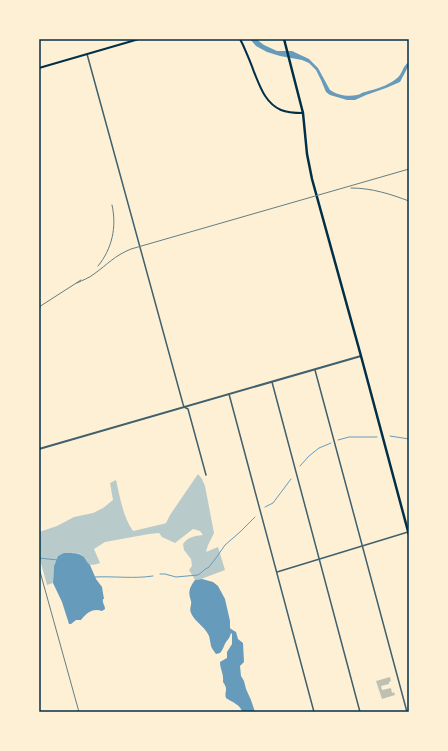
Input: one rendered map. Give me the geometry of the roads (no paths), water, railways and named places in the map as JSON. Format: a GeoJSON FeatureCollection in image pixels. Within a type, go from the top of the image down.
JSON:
{"type":"FeatureCollection","features":[{"type":"Feature","properties":{"kind":"main road"},"geometry":{"type":"LineString","coordinates":[[39,68],[139,39]]}},
{"type":"Feature","properties":{"kind":"main road"},"geometry":{"type":"LineString","coordinates":[[240,39],[261,89],[267,99],[280,109],[293,113],[302,113]]}},
{"type":"Feature","properties":{"kind":"main road"},"geometry":{"type":"LineString","coordinates":[[284,39],[302,113],[312,179],[409,533]]}},
{"type":"Feature","properties":{"kind":"street"},"geometry":{"type":"LineString","coordinates":[[87,54],[183,404],[188,410],[206,475]]}},
{"type":"Feature","properties":{"kind":"street"},"geometry":{"type":"LineString","coordinates":[[39,449],[361,356]]}},
{"type":"Feature","properties":{"kind":"street"},"geometry":{"type":"LineString","coordinates":[[315,370],[407,712]]}},
{"type":"Feature","properties":{"kind":"street"},"geometry":{"type":"LineString","coordinates":[[272,382],[360,712]]}},
{"type":"Feature","properties":{"kind":"street"},"geometry":{"type":"LineString","coordinates":[[229,394],[314,712]]}},
{"type":"Feature","properties":{"kind":"street"},"geometry":{"type":"LineString","coordinates":[[277,572],[409,533]]}},
{"type":"Feature","properties":{"kind":"water"},"geometry":{"type":"Polygon","coordinates":[[[250,39],[256,39],[264,45],[277,51],[292,51],[309,59],[318,68],[330,90],[343,95],[358,95],[385,85],[398,77],[409,62],[409,65],[400,82],[355,100],[347,100],[330,95],[326,92],[316,70],[309,63],[267,52],[256,46],[250,39]]]}},
{"type":"Feature","properties":{"kind":"water"},"geometry":{"type":"Polygon","coordinates":[[[64,553],[80,554],[90,565],[96,579],[102,587],[105,608],[102,611],[95,610],[90,612],[81,620],[76,620],[71,624],[69,624],[62,602],[53,583],[54,566],[58,556],[64,553]]]}},
{"type":"Feature","properties":{"kind":"water"},"geometry":{"type":"Polygon","coordinates":[[[202,579],[213,582],[218,586],[225,599],[230,628],[236,632],[238,639],[243,643],[244,662],[240,666],[241,676],[255,712],[242,712],[238,706],[226,698],[226,689],[223,682],[220,662],[227,658],[227,652],[232,644],[232,634],[231,633],[221,652],[216,654],[211,647],[208,634],[194,619],[191,613],[190,588],[195,580],[202,579]]]}},
{"type":"Feature","properties":{"kind":"waterway"},"geometry":{"type":"LineString","coordinates":[[390,436],[409,439]]}},
{"type":"Feature","properties":{"kind":"waterway"},"geometry":{"type":"LineString","coordinates":[[338,440],[349,437],[377,437]]}},
{"type":"Feature","properties":{"kind":"waterway"},"geometry":{"type":"LineString","coordinates":[[300,466],[319,448],[331,443]]}},
{"type":"Feature","properties":{"kind":"waterway"},"geometry":{"type":"LineString","coordinates":[[265,507],[273,503],[291,479]]}},
{"type":"Feature","properties":{"kind":"waterway"},"geometry":{"type":"LineString","coordinates":[[160,574],[176,577],[198,575],[209,567],[225,545],[255,517]]}},
{"type":"Feature","properties":{"kind":"waterway"},"geometry":{"type":"LineString","coordinates":[[39,558],[58,560]]}},
{"type":"Feature","properties":{"kind":"waterway"},"geometry":{"type":"LineString","coordinates":[[95,577],[153,576]]}},
{"type":"Feature","properties":{"kind":"railway"},"geometry":{"type":"LineString","coordinates":[[77,283],[88,278],[116,257],[131,249],[409,169]]}},
{"type":"Feature","properties":{"kind":"railway"},"geometry":{"type":"LineString","coordinates":[[351,188],[381,192],[409,201]]}},
{"type":"Feature","properties":{"kind":"railway"},"geometry":{"type":"LineString","coordinates":[[98,266],[107,252],[112,237],[114,221],[112,205]]}},
{"type":"Feature","properties":{"kind":"railway"},"geometry":{"type":"LineString","coordinates":[[39,307],[81,280]]}},
{"type":"Feature","properties":{"kind":"railway"},"geometry":{"type":"LineString","coordinates":[[39,568],[79,712]]}}]}
